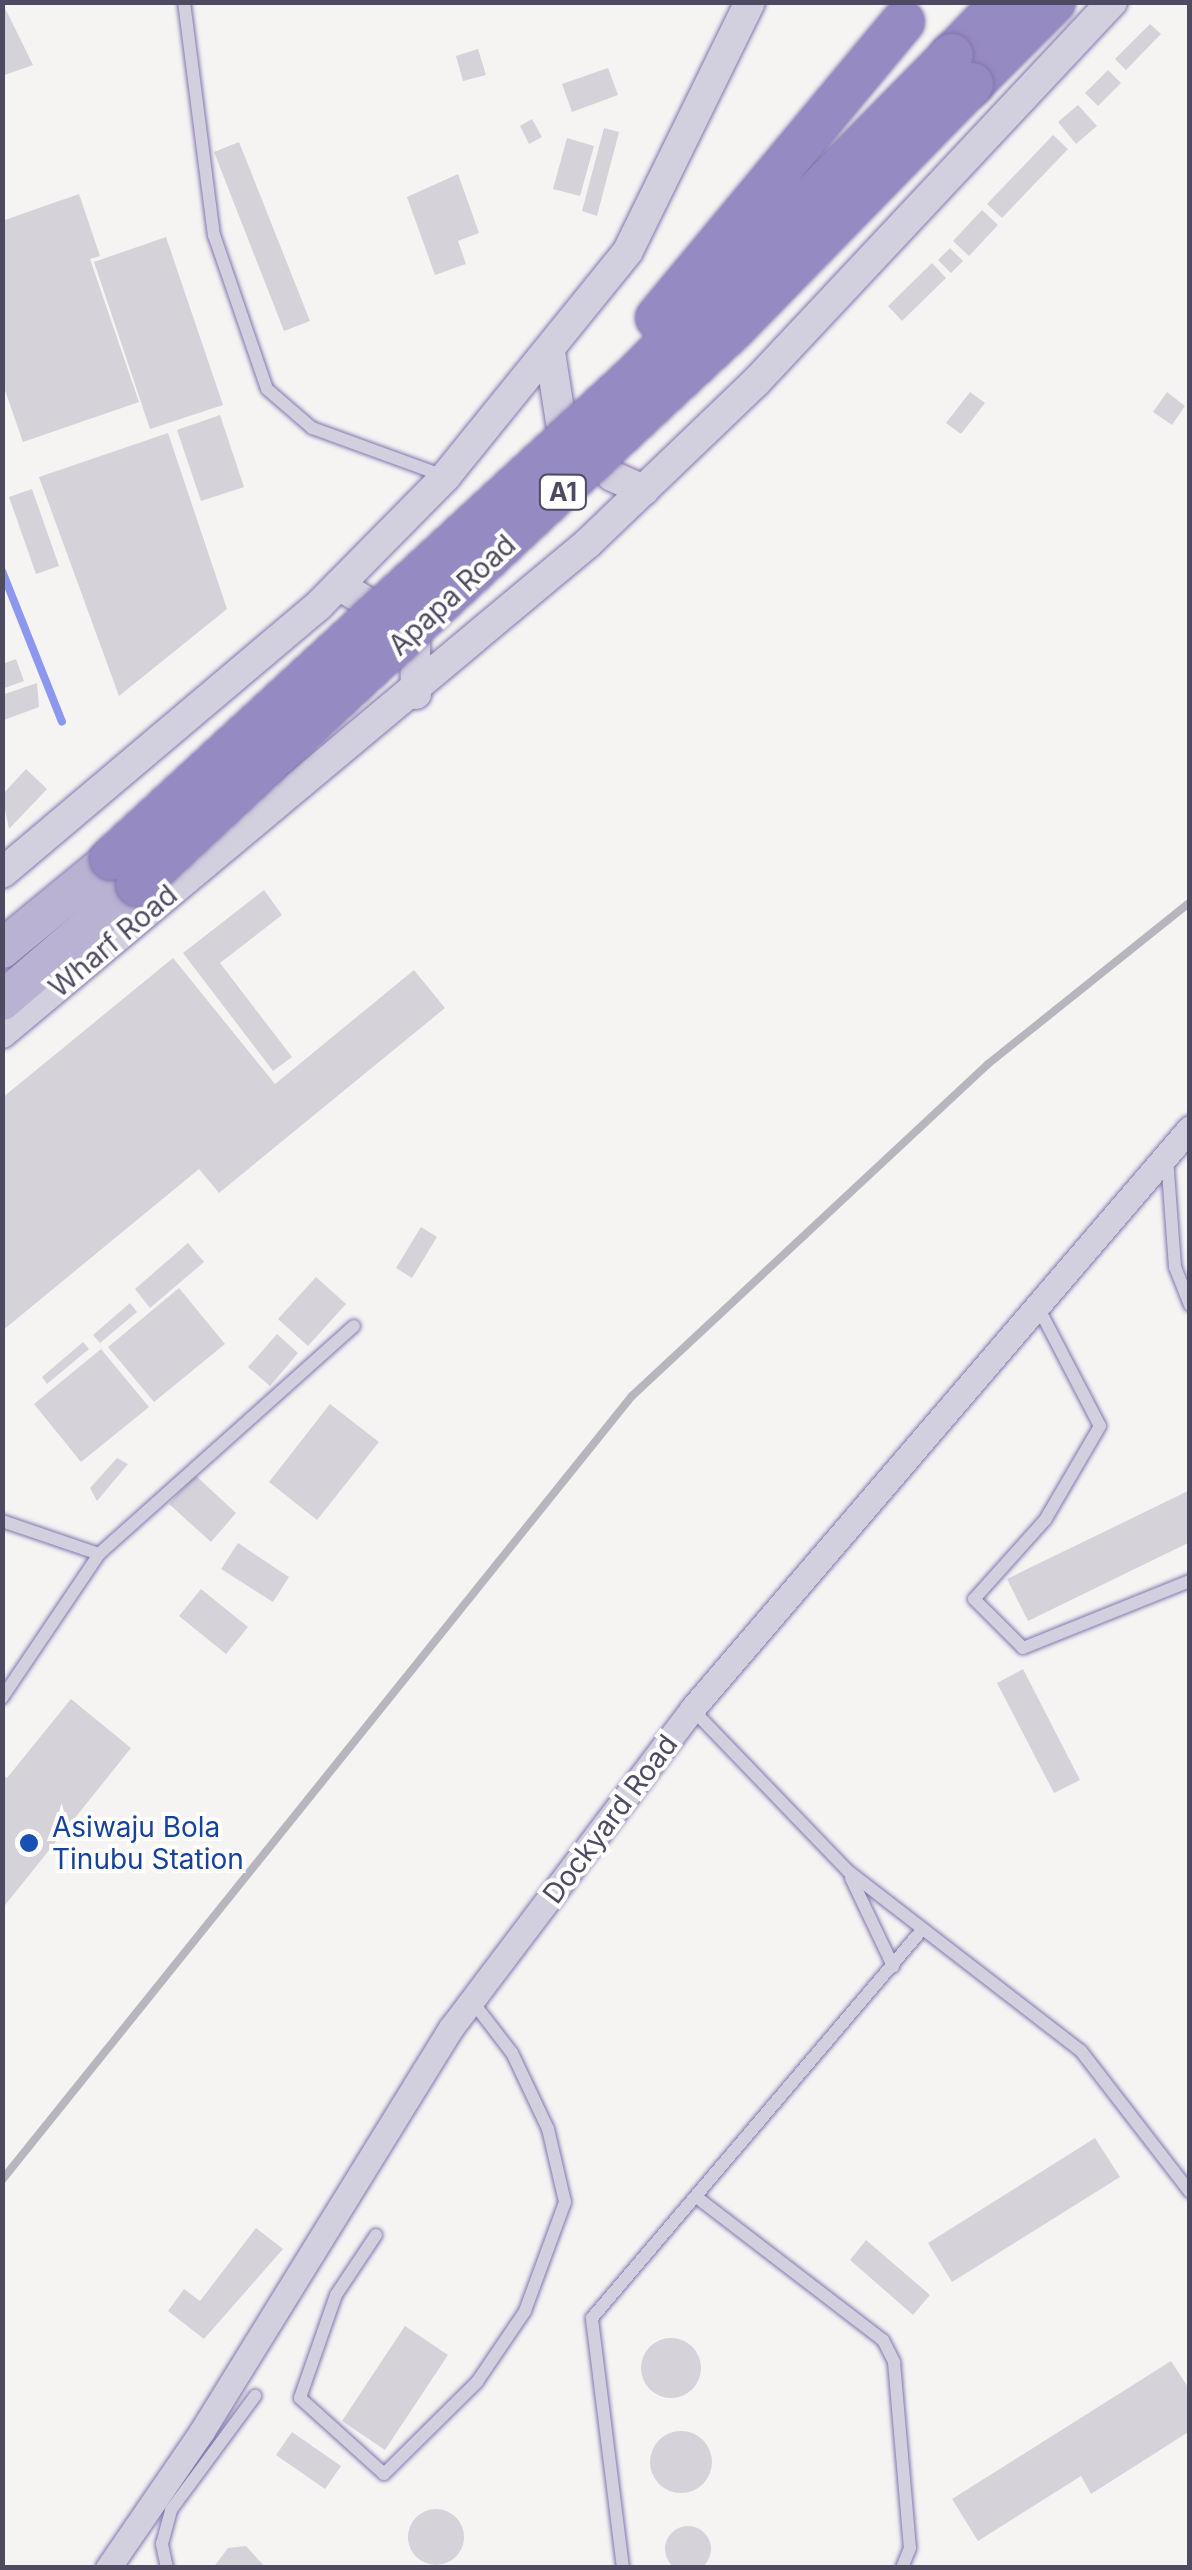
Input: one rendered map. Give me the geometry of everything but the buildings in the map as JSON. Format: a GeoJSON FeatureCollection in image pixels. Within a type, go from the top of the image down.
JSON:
{"type":"FeatureCollection","features":[{"type":"Feature","properties":{"kind":"highway","name":"Apapa Road"},"geometry":{"type":"LineString","coordinates":[[124,872],[494,507],[635,376],[1003,2]]}},
{"type":"Feature","properties":{"kind":"highway","name":"Apapa Road"},"geometry":{"type":"LineString","coordinates":[[124,872],[720,341],[1054,2]]}},
{"type":"Feature","properties":{"kind":"highway"},"geometry":{"type":"LineString","coordinates":[[494,507],[912,9]]}},
{"type":"Feature","properties":{"kind":"main road","name":"Apapa Road"},"geometry":{"type":"LineString","coordinates":[[2,950],[124,872]]}},
{"type":"Feature","properties":{"kind":"main road","name":"Apapa Road"},"geometry":{"type":"LineString","coordinates":[[2,1001],[124,872]]}},
{"type":"Feature","properties":{"kind":"street"},"geometry":{"type":"LineString","coordinates":[[2,873],[340,585],[446,476],[628,252],[750,2]]}},
{"type":"Feature","properties":{"kind":"street","name":"Wharf Road"},"geometry":{"type":"LineString","coordinates":[[2,1033],[416,694],[644,490],[756,382],[1112,2]]}},
{"type":"Feature","properties":{"kind":"street"},"geometry":{"type":"LineString","coordinates":[[550,352],[561,422],[612,476],[644,490]]}},
{"type":"Feature","properties":{"kind":"street"},"geometry":{"type":"LineString","coordinates":[[340,585],[399,622],[414,647],[416,694]]}},
{"type":"Feature","properties":{"kind":"street","name":"Dockyard Road"},"geometry":{"type":"LineString","coordinates":[[108,2568],[472,2001],[692,1708],[1190,1128]]}},
{"type":"Feature","properties":{"kind":"lane"},"geometry":{"type":"LineString","coordinates":[[184,2],[199,69],[202,174],[214,235],[267,389],[312,428],[446,476]]}},
{"type":"Feature","properties":{"kind":"lane"},"geometry":{"type":"LineString","coordinates":[[1167,1155],[1175,1267],[1190,1305]]}},
{"type":"Feature","properties":{"kind":"lane"},"geometry":{"type":"LineString","coordinates":[[1038,1307],[1100,1426],[1045,1520],[974,1599],[1023,1648],[1190,1581]]}},
{"type":"Feature","properties":{"kind":"lane"},"geometry":{"type":"LineString","coordinates":[[2,1698],[98,1554],[354,1326]]}},
{"type":"Feature","properties":{"kind":"lane"},"geometry":{"type":"LineString","coordinates":[[2,1521],[98,1554]]}},
{"type":"Feature","properties":{"kind":"lane"},"geometry":{"type":"LineString","coordinates":[[692,1708],[848,1871],[1081,2051],[1190,2192]]}},
{"type":"Feature","properties":{"kind":"lane"},"geometry":{"type":"LineString","coordinates":[[848,1871],[893,1966]]}},
{"type":"Feature","properties":{"kind":"lane"},"geometry":{"type":"LineString","coordinates":[[624,2568],[589,2332],[604,2302],[699,2199],[921,1931]]}},
{"type":"Feature","properties":{"kind":"lane"},"geometry":{"type":"LineString","coordinates":[[376,2234],[336,2295],[300,2398],[384,2474],[478,2382],[538,2283],[565,2202],[541,2114],[512,2052],[472,2001]]}},
{"type":"Feature","properties":{"kind":"lane"},"geometry":{"type":"LineString","coordinates":[[699,2199],[883,2340],[894,2362],[910,2548],[902,2568]]}},
{"type":"Feature","properties":{"kind":"lane"},"geometry":{"type":"LineString","coordinates":[[167,2568],[162,2544],[171,2510],[255,2396]]}},
{"type":"Feature","properties":{"kind":"waterway"},"geometry":{"type":"LineString","coordinates":[[2,571],[62,722]]}},
{"type":"Feature","properties":{"kind":"railway"},"geometry":{"type":"LineString","coordinates":[[2,2180],[632,1396],[988,1064],[1190,902]]}},
{"type":"Feature","properties":{"kind":"place","name":"Asiwaju Bola Tinubu Station"},"geometry":{"type":"Point","coordinates":[29,1843]}}]}
